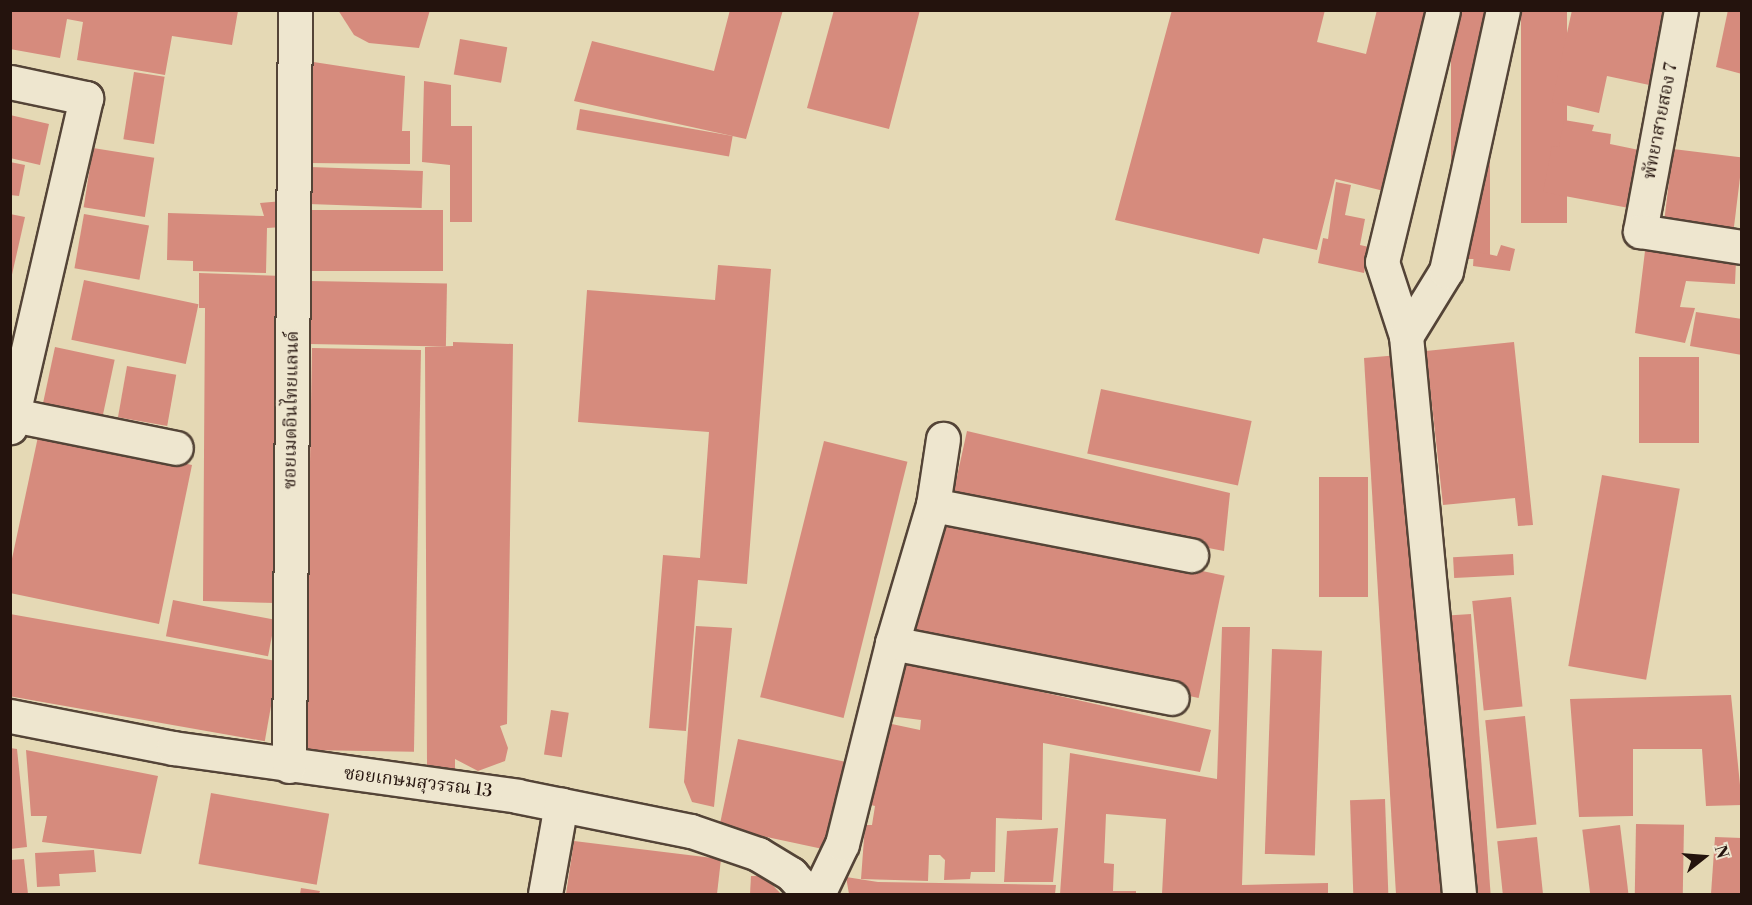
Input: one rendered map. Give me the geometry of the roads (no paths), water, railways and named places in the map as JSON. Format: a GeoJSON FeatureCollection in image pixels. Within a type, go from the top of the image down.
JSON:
{"type":"FeatureCollection","features":[{"type":"Feature","properties":{"kind":"street","name":"ซอยเมดอินไทยแลนด์"},"geometry":{"type":"LineString","coordinates":[[289,766],[295,10]]}},
{"type":"Feature","properties":{"kind":"street"},"geometry":{"type":"LineString","coordinates":[[1443,10],[1382,262],[1406,336],[1459,894]]}},
{"type":"Feature","properties":{"kind":"street"},"geometry":{"type":"LineString","coordinates":[[1406,336],[1446,271],[1503,10]]}},
{"type":"Feature","properties":{"kind":"street","name":"พัทยาสายสอง 7"},"geometry":{"type":"LineString","coordinates":[[1681,10],[1640,231],[1742,247]]}},
{"type":"Feature","properties":{"kind":"street"},"geometry":{"type":"LineString","coordinates":[[10,82],[86,98],[12,421],[176,448]]}},
{"type":"Feature","properties":{"kind":"street"},"geometry":{"type":"LineString","coordinates":[[1382,262],[1415,278],[1427,279],[1446,271]]}},
{"type":"Feature","properties":{"kind":"street"},"geometry":{"type":"LineString","coordinates":[[818,894],[842,844],[891,643],[933,505],[943,439]]}},
{"type":"Feature","properties":{"kind":"street"},"geometry":{"type":"LineString","coordinates":[[933,505],[1191,555]]}},
{"type":"Feature","properties":{"kind":"street"},"geometry":{"type":"LineString","coordinates":[[891,643],[1172,698]]}},
{"type":"Feature","properties":{"kind":"street","name":"ซอยเกษมสุวรรณ 13"},"geometry":{"type":"LineString","coordinates":[[10,716],[289,766],[561,804],[691,831],[758,854],[791,874],[809,894]]}},
{"type":"Feature","properties":{"kind":"street"},"geometry":{"type":"LineString","coordinates":[[545,894],[561,804]]}}]}
